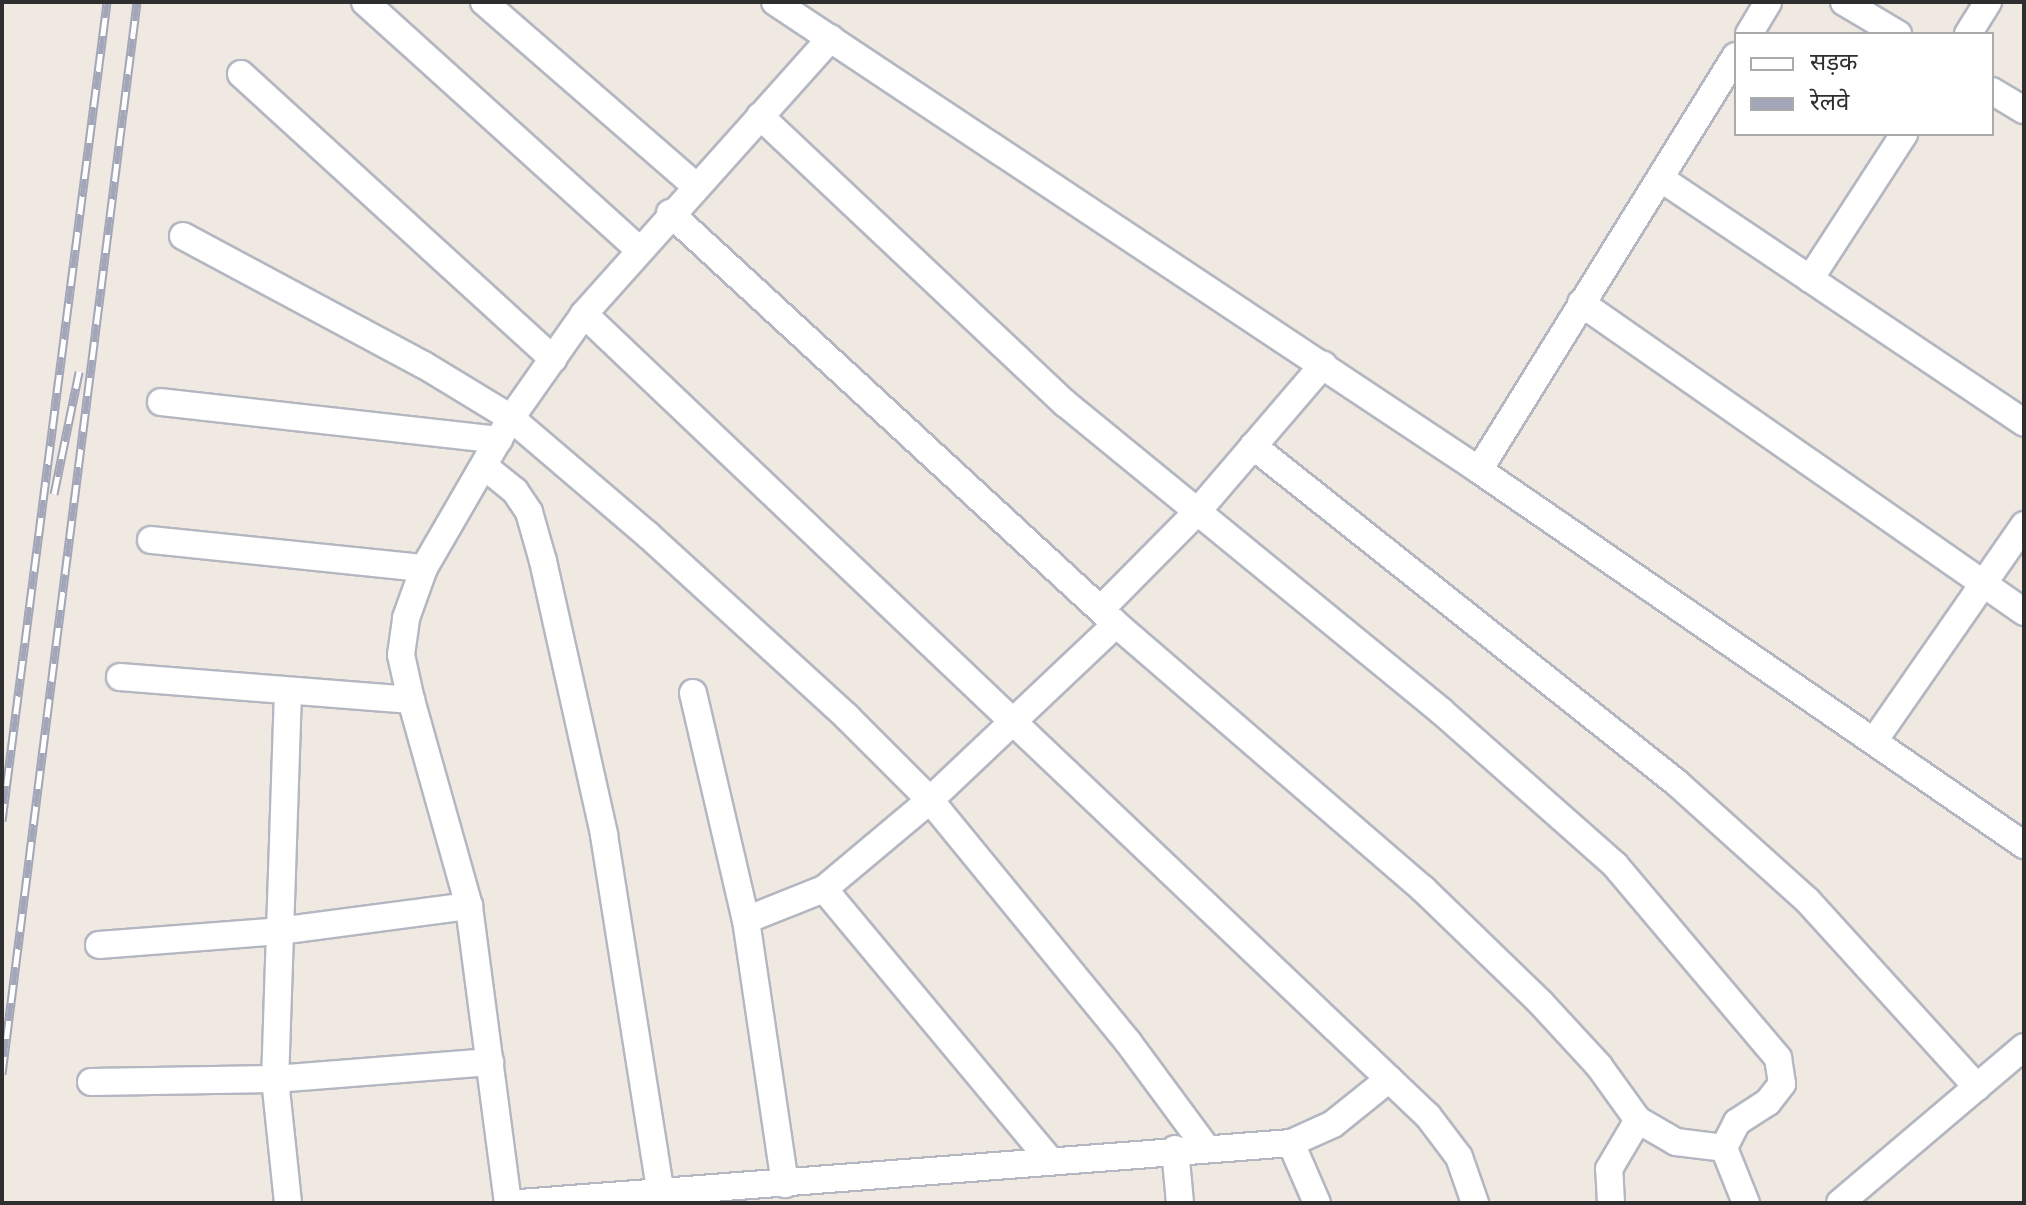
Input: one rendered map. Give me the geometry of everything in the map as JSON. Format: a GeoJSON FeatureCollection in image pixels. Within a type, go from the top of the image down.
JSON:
{"type":"FeatureCollection","features":[{"type":"Feature","properties":{"kind":"street"},"geometry":{"type":"LineString","coordinates":[[365,2],[639,250]]}},
{"type":"Feature","properties":{"kind":"street"},"geometry":{"type":"LineString","coordinates":[[484,2],[696,186]]}},
{"type":"Feature","properties":{"kind":"street"},"geometry":{"type":"LineString","coordinates":[[775,2],[1479,470],[2024,845]]}},
{"type":"Feature","properties":{"kind":"street"},"geometry":{"type":"LineString","coordinates":[[1750,32],[1768,2]]}},
{"type":"Feature","properties":{"kind":"street"},"geometry":{"type":"LineString","coordinates":[[1844,2],[1895,32]]}},
{"type":"Feature","properties":{"kind":"street"},"geometry":{"type":"LineString","coordinates":[[1969,32],[1988,2]]}},
{"type":"Feature","properties":{"kind":"street"},"geometry":{"type":"LineString","coordinates":[[508,1203],[469,906],[401,655],[406,618],[424,568],[505,429],[584,314],[670,213],[831,38]]}},
{"type":"Feature","properties":{"kind":"street"},"geometry":{"type":"LineString","coordinates":[[1479,470],[1581,303],[1663,180],[1734,59]]}},
{"type":"Feature","properties":{"kind":"street"},"geometry":{"type":"LineString","coordinates":[[241,74],[553,359]]}},
{"type":"Feature","properties":{"kind":"street"},"geometry":{"type":"LineString","coordinates":[[1994,92],[2024,110]]}},
{"type":"Feature","properties":{"kind":"street"},"geometry":{"type":"LineString","coordinates":[[760,116],[1066,404],[1441,711],[1615,865],[1778,1058],[1782,1084],[1768,1102],[1737,1122],[1724,1148],[1746,1203]]}},
{"type":"Feature","properties":{"kind":"street"},"geometry":{"type":"LineString","coordinates":[[1810,279],[1903,136]]}},
{"type":"Feature","properties":{"kind":"street"},"geometry":{"type":"LineString","coordinates":[[1663,180],[2024,423]]}},
{"type":"Feature","properties":{"kind":"street"},"geometry":{"type":"LineString","coordinates":[[670,213],[1108,617],[1423,889],[1540,1002],[1599,1066],[1638,1120],[1676,1142],[1724,1148]]}},
{"type":"Feature","properties":{"kind":"street"},"geometry":{"type":"LineString","coordinates":[[183,236],[424,365],[800,674],[930,800],[1128,1042],[1205,1146]]}},
{"type":"Feature","properties":{"kind":"street"},"geometry":{"type":"LineString","coordinates":[[1581,303],[2024,612]]}},
{"type":"Feature","properties":{"kind":"street"},"geometry":{"type":"LineString","coordinates":[[584,314],[1014,718],[1428,1116],[1459,1157],[1475,1203]]}},
{"type":"Feature","properties":{"kind":"street"},"geometry":{"type":"LineString","coordinates":[[746,920],[824,889],[930,800],[1014,718],[1108,617],[1323,365]]}},
{"type":"Feature","properties":{"kind":"street"},"geometry":{"type":"LineString","coordinates":[[161,402],[505,429]]}},
{"type":"Feature","properties":{"kind":"street"},"geometry":{"type":"LineString","coordinates":[[1253,446],[1677,783],[1807,900],[1977,1087]]}},
{"type":"Feature","properties":{"kind":"street"},"geometry":{"type":"LineString","coordinates":[[484,466],[515,491],[529,512],[543,561],[604,835],[661,1196]]}},
{"type":"Feature","properties":{"kind":"street"},"geometry":{"type":"LineString","coordinates":[[1874,741],[2024,525]]}},
{"type":"Feature","properties":{"kind":"street"},"geometry":{"type":"LineString","coordinates":[[151,540],[424,568]]}},
{"type":"Feature","properties":{"kind":"street"},"geometry":{"type":"LineString","coordinates":[[120,677],[411,700]]}},
{"type":"Feature","properties":{"kind":"street"},"geometry":{"type":"LineString","coordinates":[[288,691],[275,1079],[288,1203]]}},
{"type":"Feature","properties":{"kind":"street"},"geometry":{"type":"LineString","coordinates":[[693,693],[746,920],[785,1184]]}},
{"type":"Feature","properties":{"kind":"street"},"geometry":{"type":"LineString","coordinates":[[824,889],[1050,1160]]}},
{"type":"Feature","properties":{"kind":"street"},"geometry":{"type":"LineString","coordinates":[[99,945],[279,931],[469,906]]}},
{"type":"Feature","properties":{"kind":"street"},"geometry":{"type":"LineString","coordinates":[[1840,1203],[2024,1047]]}},
{"type":"Feature","properties":{"kind":"street"},"geometry":{"type":"LineString","coordinates":[[91,1082],[275,1079],[490,1062]]}},
{"type":"Feature","properties":{"kind":"street"},"geometry":{"type":"LineString","coordinates":[[520,1203],[661,1196],[1205,1146],[1291,1143],[1333,1124],[1389,1079]]}},
{"type":"Feature","properties":{"kind":"street"},"geometry":{"type":"LineString","coordinates":[[1611,1203],[1609,1169],[1638,1120]]}},
{"type":"Feature","properties":{"kind":"street"},"geometry":{"type":"LineString","coordinates":[[1291,1143],[1317,1203]]}},
{"type":"Feature","properties":{"kind":"street"},"geometry":{"type":"LineString","coordinates":[[1175,1149],[1180,1203]]}},
{"type":"Feature","properties":{"kind":"railway"},"geometry":{"type":"LineString","coordinates":[[2,821],[107,2]]}},
{"type":"Feature","properties":{"kind":"railway"},"geometry":{"type":"LineString","coordinates":[[2,1074],[137,2]]}},
{"type":"Feature","properties":{"kind":"railway"},"geometry":{"type":"LineString","coordinates":[[54,494],[79,372]]}}]}
